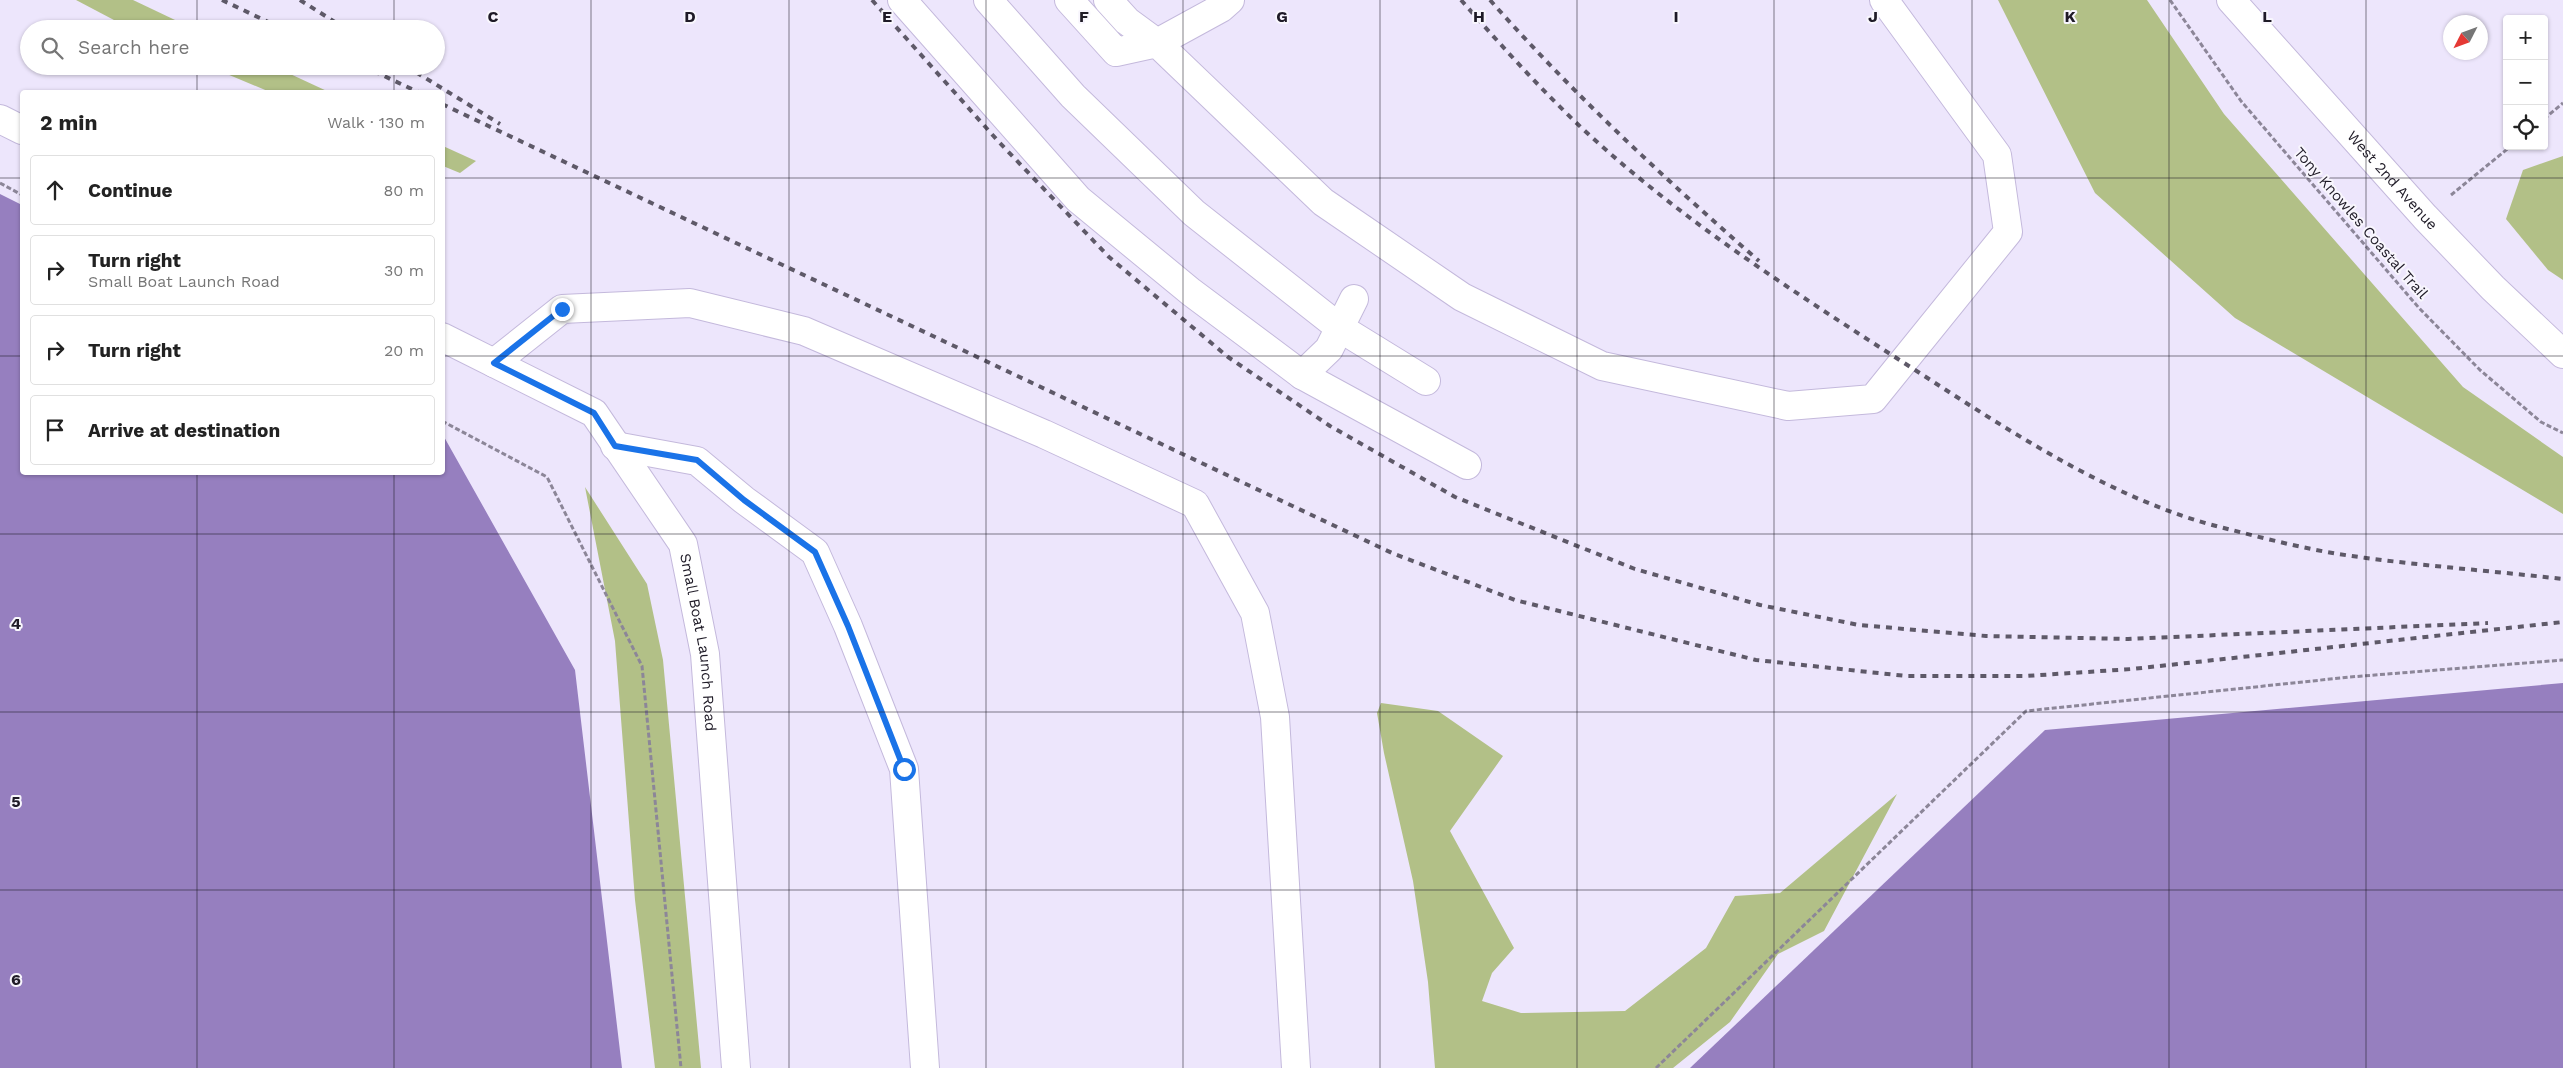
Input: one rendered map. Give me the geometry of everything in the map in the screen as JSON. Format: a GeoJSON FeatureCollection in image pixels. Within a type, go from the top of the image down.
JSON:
{"type":"FeatureCollection","features":[{"type":"Feature","properties":{"kind":"street"},"geometry":{"type":"LineString","coordinates":[[902,0],[1078,199],[1191,292],[1302,375],[1467,465]]}},
{"type":"Feature","properties":{"kind":"street"},"geometry":{"type":"LineString","coordinates":[[988,0],[1073,96],[1194,213],[1340,328],[1426,381]]}},
{"type":"Feature","properties":{"kind":"street"},"geometry":{"type":"LineString","coordinates":[[1069,0],[1116,52],[1157,43],[1221,8],[1230,0]]}},
{"type":"Feature","properties":{"kind":"street"},"geometry":{"type":"LineString","coordinates":[[1108,0],[1127,21],[1157,43],[1323,202],[1462,297],[1602,366],[1788,406],[1873,399],[2008,232],[1997,156],[1884,0]]}},
{"type":"Feature","properties":{"kind":"street","name":"West 2nd Avenue"},"geometry":{"type":"LineString","coordinates":[[2232,0],[2425,217],[2493,288],[2563,354]]}},
{"type":"Feature","properties":{"kind":"street"},"geometry":{"type":"LineString","coordinates":[[0,119],[20,129]]}},
{"type":"Feature","properties":{"kind":"street"},"geometry":{"type":"LineString","coordinates":[[1302,375],[1329,350],[1354,299]]}},
{"type":"Feature","properties":{"kind":"street"},"geometry":{"type":"LineString","coordinates":[[494,363],[562,309],[690,303],[804,331],[1044,434],[1195,504],[1255,613],[1275,717],[1296,1068]]}},
{"type":"Feature","properties":{"kind":"street","name":"Small Boat Launch Road"},"geometry":{"type":"LineString","coordinates":[[445,338],[594,413],[683,544],[703,645],[736,1068]]}},
{"type":"Feature","properties":{"kind":"street"},"geometry":{"type":"LineString","coordinates":[[615,446],[697,460],[744,500],[815,552],[848,626],[904,769],[925,1068]]}},
{"type":"Feature","properties":{"kind":"path","name":"Tony Knowles Coastal Trail"},"geometry":{"type":"LineString","coordinates":[[2170,0],[2241,101],[2419,308],[2487,376],[2541,422],[2563,433]]}},
{"type":"Feature","properties":{"kind":"path"},"geometry":{"type":"LineString","coordinates":[[2548,116],[2563,103]]}},
{"type":"Feature","properties":{"kind":"path"},"geometry":{"type":"LineString","coordinates":[[2425,217],[2506,150]]}},
{"type":"Feature","properties":{"kind":"path"},"geometry":{"type":"LineString","coordinates":[[0,183],[20,194]]}},
{"type":"Feature","properties":{"kind":"path"},"geometry":{"type":"LineString","coordinates":[[445,423],[547,477],[642,666],[681,1068]]}},
{"type":"Feature","properties":{"kind":"path"},"geometry":{"type":"LineString","coordinates":[[1656,1068],[2026,711],[2350,677],[2563,660]]}},
{"type":"Feature","properties":{"kind":"green space"},"geometry":{"type":"Polygon","coordinates":[[[76,0],[133,0],[175,20],[114,20],[76,0]]]}},
{"type":"Feature","properties":{"kind":"green space"},"geometry":{"type":"Polygon","coordinates":[[[1998,0],[2147,0],[2224,114],[2463,387],[2563,457],[2563,514],[2235,318],[2095,193],[1998,0]]]}},
{"type":"Feature","properties":{"kind":"green space"},"geometry":{"type":"Polygon","coordinates":[[[229,75],[292,75],[325,90],[265,90],[229,75]]]}},
{"type":"Feature","properties":{"kind":"green space"},"geometry":{"type":"Polygon","coordinates":[[[445,147],[476,161],[460,173],[445,167],[445,147]]]}},
{"type":"Feature","properties":{"kind":"green space"},"geometry":{"type":"Polygon","coordinates":[[[2563,156],[2563,280],[2548,270],[2506,219],[2523,170],[2563,156]]]}},
{"type":"Feature","properties":{"kind":"green space"},"geometry":{"type":"Polygon","coordinates":[[[585,487],[647,584],[663,660],[701,1068],[655,1068],[635,900],[615,641],[585,487]]]}},
{"type":"Feature","properties":{"kind":"green space"},"geometry":{"type":"Polygon","coordinates":[[[1381,703],[1438,711],[1503,756],[1450,831],[1514,948],[1492,973],[1482,1001],[1521,1013],[1625,1011],[1706,948],[1735,896],[1780,893],[1897,794],[1824,931],[1778,954],[1730,1022],[1673,1068],[1435,1068],[1428,982],[1413,881],[1384,753],[1377,713],[1381,703]]]}},
{"type":"Feature","properties":{"kind":"shaded area"},"geometry":{"type":"Polygon","coordinates":[[[0,194],[20,204],[20,475],[445,475],[445,439],[575,670],[622,1068],[0,1068],[0,194]]]}},
{"type":"Feature","properties":{"kind":"shaded area"},"geometry":{"type":"Polygon","coordinates":[[[2563,683],[2563,1068],[1690,1068],[2045,730],[2563,683]]]}},
{"type":"Feature","properties":{"kind":"railway"},"geometry":{"type":"LineString","coordinates":[[222,0],[264,20]]}},
{"type":"Feature","properties":{"kind":"railway"},"geometry":{"type":"LineString","coordinates":[[300,0],[332,20]]}},
{"type":"Feature","properties":{"kind":"railway"},"geometry":{"type":"LineString","coordinates":[[872,0],[998,141],[1109,257],[1228,357],[1330,426],[1455,497],[1635,569],[1760,605],[1859,625],[1986,636],[2128,639],[2488,623]]}},
{"type":"Feature","properties":{"kind":"railway"},"geometry":{"type":"LineString","coordinates":[[1461,0],[1521,67],[1585,131],[1666,199],[1795,292],[1997,423],[2069,465],[2143,501],[2182,516],[2286,543],[2378,560],[2563,579]]}},
{"type":"Feature","properties":{"kind":"railway"},"geometry":{"type":"LineString","coordinates":[[1490,0],[1554,69],[1620,135],[1759,261]]}},
{"type":"Feature","properties":{"kind":"railway"},"geometry":{"type":"LineString","coordinates":[[382,75],[414,90]]}},
{"type":"Feature","properties":{"kind":"railway"},"geometry":{"type":"LineString","coordinates":[[421,75],[445,90]]}},
{"type":"Feature","properties":{"kind":"railway"},"geometry":{"type":"LineString","coordinates":[[445,90],[500,124]]}},
{"type":"Feature","properties":{"kind":"railway"},"geometry":{"type":"LineString","coordinates":[[445,105],[1392,553],[1515,600],[1756,660],[1906,676],[2026,676],[2132,669],[2563,622]]}},
{"type":"Feature","properties":{"kind":"route"},"geometry":{"type":"LineString","coordinates":[[562,309],[494,363],[594,413],[615,446],[697,460],[744,500],[815,552],[848,626],[904,769]]}}]}
